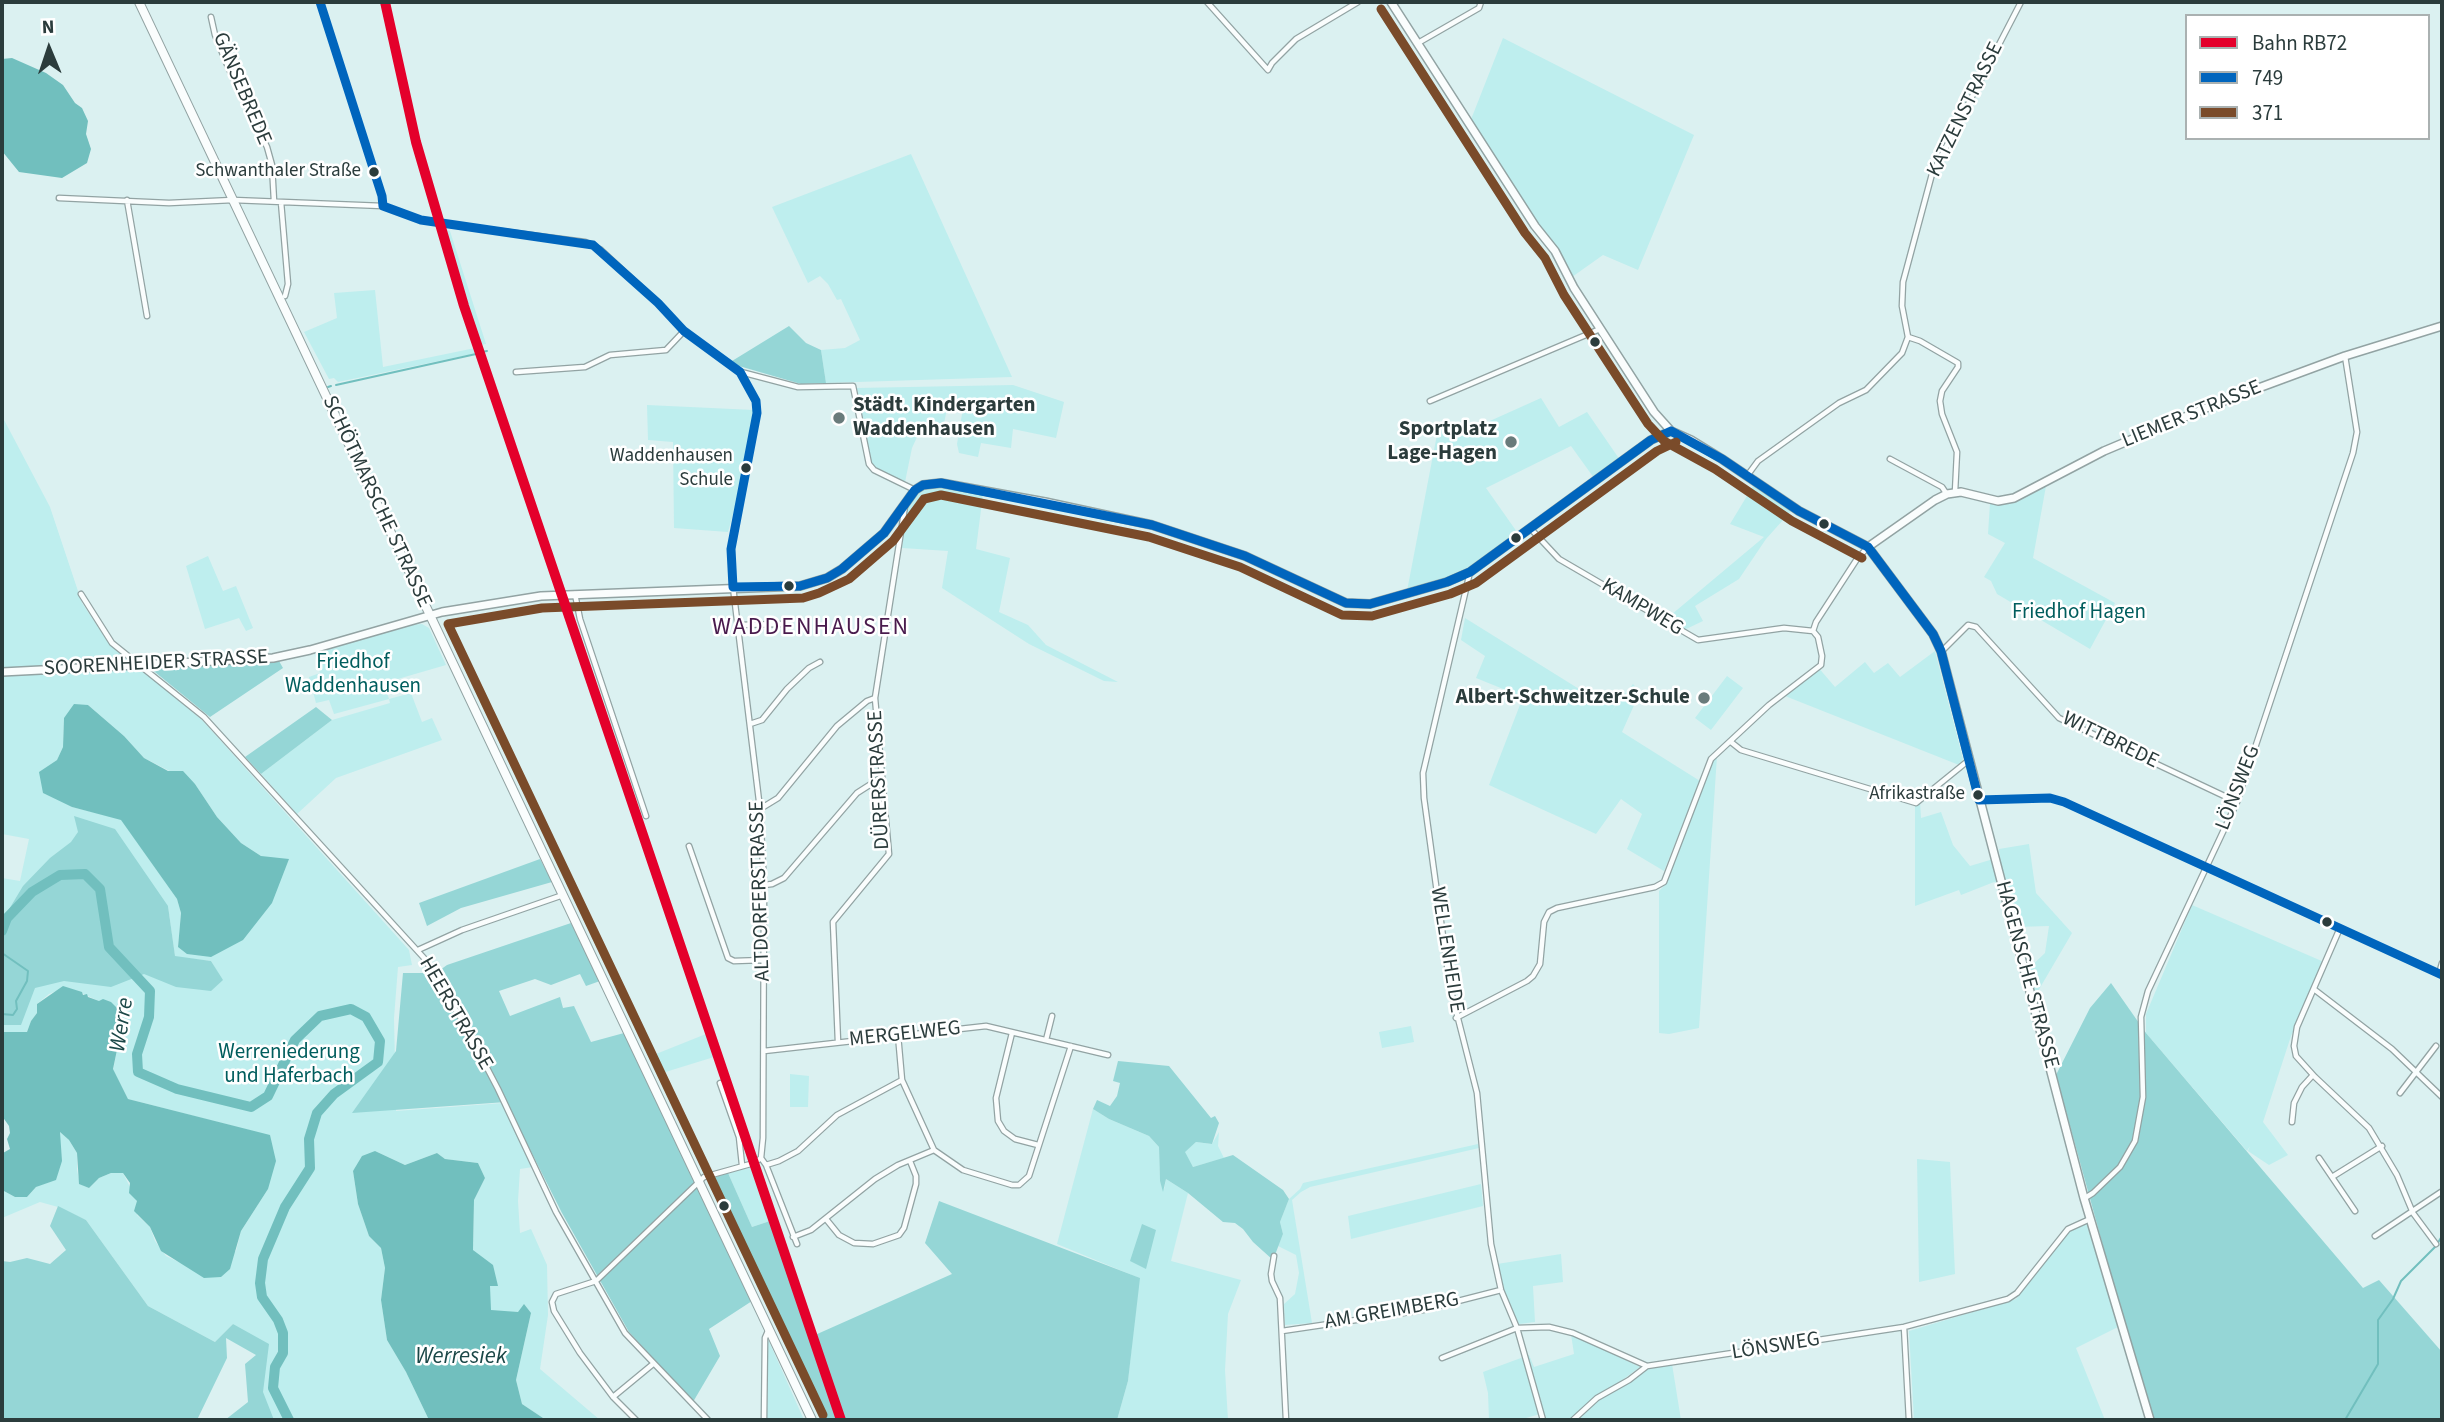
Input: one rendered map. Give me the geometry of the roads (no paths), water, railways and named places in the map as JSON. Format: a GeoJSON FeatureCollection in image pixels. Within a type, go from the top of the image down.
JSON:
{"type":"FeatureCollection","features":[{"type":"Feature","properties":{"kind":"main road","name":"SCHÖTMARSCHE STRASSE"},"geometry":{"type":"LineString","coordinates":[[139,2],[812,1420]]}},
{"type":"Feature","properties":{"kind":"main road"},"geometry":{"type":"LineString","coordinates":[[1391,2],[1535,226],[1555,251],[1600,329],[1654,412],[1671,431],[1691,440],[1799,511],[1868,547],[1951,493]]}},
{"type":"Feature","properties":{"kind":"main road","name":"LIEMER STRASSE"},"geometry":{"type":"LineString","coordinates":[[1951,493],[1998,501],[2014,498],[2104,451],[2218,403],[2345,356],[2442,326]]}},
{"type":"Feature","properties":{"kind":"main road"},"geometry":{"type":"LineString","coordinates":[[915,490],[923,485],[941,483],[1152,525],[1245,556],[1346,603],[1370,604],[1447,582],[1471,572],[1651,440],[1671,431]]}},
{"type":"Feature","properties":{"kind":"main road","name":"SOORENHEIDER STRASSE"},"geometry":{"type":"LineString","coordinates":[[2,672],[273,658],[430,615],[509,600],[575,594],[800,586],[827,578],[842,569],[884,533],[915,490]]}},
{"type":"Feature","properties":{"kind":"main road","name":"HAGENSCHE STRASSE"},"geometry":{"type":"LineString","coordinates":[[1868,547],[1933,634],[1941,651],[2084,1198],[2150,1420]]}},
{"type":"Feature","properties":{"kind":"street"},"geometry":{"type":"LineString","coordinates":[[320,2],[383,206]]}},
{"type":"Feature","properties":{"kind":"street"},"geometry":{"type":"LineString","coordinates":[[1207,2],[1268,70],[1296,40],[1358,2]]}},
{"type":"Feature","properties":{"kind":"street"},"geometry":{"type":"LineString","coordinates":[[1417,44],[1479,8],[1481,2]]}},
{"type":"Feature","properties":{"kind":"street","name":"KATZENSTRASSE"},"geometry":{"type":"LineString","coordinates":[[1908,337],[1902,306],[1902,289],[1909,253],[1932,174],[2021,2]]}},
{"type":"Feature","properties":{"kind":"street","name":"GÄNSEBREDE"},"geometry":{"type":"LineString","coordinates":[[211,17],[228,67],[267,147],[272,165],[288,284],[285,296]]}},
{"type":"Feature","properties":{"kind":"street","name":"ALTDORFERSTRASSE"},"geometry":{"type":"LineString","coordinates":[[59,198],[169,203],[233,200],[383,206],[430,222],[593,245],[658,303],[684,331],[740,372],[756,401],[757,413],[731,549],[733,587],[760,809],[764,885],[761,1158]]}},
{"type":"Feature","properties":{"kind":"street"},"geometry":{"type":"LineString","coordinates":[[127,199],[148,316]]}},
{"type":"Feature","properties":{"kind":"street"},"geometry":{"type":"LineString","coordinates":[[1430,401],[1600,329]]}},
{"type":"Feature","properties":{"kind":"street"},"geometry":{"type":"LineString","coordinates":[[516,372],[585,367],[610,355],[666,350],[684,331]]}},
{"type":"Feature","properties":{"kind":"street"},"geometry":{"type":"LineString","coordinates":[[1747,476],[1758,461],[1839,403],[1860,394],[1873,384],[1897,360],[1907,344],[1908,337],[1958,363],[1942,391],[1940,401],[1956,452],[1951,493]]}},
{"type":"Feature","properties":{"kind":"street","name":"LÖNSWEG"},"geometry":{"type":"LineString","coordinates":[[2084,1198],[2120,1167],[2135,1141],[2143,1097],[2141,1017],[2148,991],[2237,802],[2353,453],[2357,432],[2345,356]]}},
{"type":"Feature","properties":{"kind":"street"},"geometry":{"type":"LineString","coordinates":[[740,372],[798,387],[853,386],[869,464],[874,470],[915,490]]}},
{"type":"Feature","properties":{"kind":"street","name":"LIEMER STRASSE"},"geometry":{"type":"LineString","coordinates":[[1891,459],[1951,493]]}},
{"type":"Feature","properties":{"kind":"street","name":"DÜRERSTRASSE"},"geometry":{"type":"LineString","coordinates":[[838,1042],[833,922],[889,854],[875,698],[905,501]]}},
{"type":"Feature","properties":{"kind":"street","name":"KAMPWEG"},"geometry":{"type":"LineString","coordinates":[[1530,527],[1559,559],[1699,640],[1784,628],[1813,631]]}},
{"type":"Feature","properties":{"kind":"street"},"geometry":{"type":"LineString","coordinates":[[1456,1018],[1533,976],[1540,964],[1544,922],[1549,912],[1655,887],[1664,882],[1711,759],[1769,705],[1821,665],[1818,637],[1813,631],[1816,622],[1857,559],[1868,547]]}},
{"type":"Feature","properties":{"kind":"street","name":"WELLENHEIDE"},"geometry":{"type":"LineString","coordinates":[[1471,572],[1423,773],[1423,784],[1450,987],[1477,1093],[1491,1244],[1501,1290],[1517,1328],[1543,1420]]}},
{"type":"Feature","properties":{"kind":"street","name":"HEERSTRASSE"},"geometry":{"type":"LineString","coordinates":[[81,594],[112,643],[204,717],[418,950],[462,1020],[556,1212],[625,1333],[708,1420]]}},
{"type":"Feature","properties":{"kind":"street"},"geometry":{"type":"LineString","coordinates":[[575,594],[580,619],[646,816]]}},
{"type":"Feature","properties":{"kind":"street"},"geometry":{"type":"LineString","coordinates":[[738,625],[781,624]]}},
{"type":"Feature","properties":{"kind":"street","name":"WITTBREDE"},"geometry":{"type":"LineString","coordinates":[[1941,651],[1968,625],[1976,626],[2059,718],[2237,802]]}},
{"type":"Feature","properties":{"kind":"street"},"geometry":{"type":"LineString","coordinates":[[750,724],[762,720],[787,689],[808,668],[820,662]]}},
{"type":"Feature","properties":{"kind":"street"},"geometry":{"type":"LineString","coordinates":[[760,809],[778,798],[837,726],[867,701],[875,698]]}},
{"type":"Feature","properties":{"kind":"street"},"geometry":{"type":"LineString","coordinates":[[1731,742],[1741,750],[1916,803],[1969,760]]}},
{"type":"Feature","properties":{"kind":"street"},"geometry":{"type":"LineString","coordinates":[[764,885],[784,878],[857,793],[882,777]]}},
{"type":"Feature","properties":{"kind":"street"},"geometry":{"type":"LineString","coordinates":[[1979,800],[2050,798],[2064,802],[2440,975],[2442,963]]}},
{"type":"Feature","properties":{"kind":"street"},"geometry":{"type":"LineString","coordinates":[[689,846],[727,958],[734,961],[764,960]]}},
{"type":"Feature","properties":{"kind":"street"},"geometry":{"type":"LineString","coordinates":[[418,950],[462,930],[563,895]]}},
{"type":"Feature","properties":{"kind":"street"},"geometry":{"type":"LineString","coordinates":[[2340,928],[2297,1027],[2294,1046],[2297,1056],[2313,1075],[2358,1116],[2382,1146],[2413,1213],[2435,1244]]}},
{"type":"Feature","properties":{"kind":"street"},"geometry":{"type":"LineString","coordinates":[[2315,990],[2388,1046],[2442,1097]]}},
{"type":"Feature","properties":{"kind":"street"},"geometry":{"type":"LineString","coordinates":[[1045,1040],[1052,1016]]}},
{"type":"Feature","properties":{"kind":"street","name":"MERGELWEG"},"geometry":{"type":"LineString","coordinates":[[764,1051],[986,1026],[1108,1055]]}},
{"type":"Feature","properties":{"kind":"street"},"geometry":{"type":"LineString","coordinates":[[1013,1032],[996,1097],[998,1121],[1004,1131],[1014,1139],[1038,1145]]}},
{"type":"Feature","properties":{"kind":"street"},"geometry":{"type":"LineString","coordinates":[[898,1035],[902,1080],[934,1150],[963,1170],[1012,1185],[1019,1185],[1029,1176],[1071,1046]]}},
{"type":"Feature","properties":{"kind":"street"},"geometry":{"type":"LineString","coordinates":[[2400,1093],[2436,1046]]}},
{"type":"Feature","properties":{"kind":"street"},"geometry":{"type":"LineString","coordinates":[[2292,1122],[2294,1103],[2302,1087],[2313,1075]]}},
{"type":"Feature","properties":{"kind":"street"},"geometry":{"type":"LineString","coordinates":[[766,1165],[799,1152],[837,1115],[902,1080]]}},
{"type":"Feature","properties":{"kind":"street"},"geometry":{"type":"LineString","coordinates":[[720,1083],[739,1137],[742,1165]]}},
{"type":"Feature","properties":{"kind":"street"},"geometry":{"type":"LineString","coordinates":[[2333,1177],[2382,1146]]}},
{"type":"Feature","properties":{"kind":"street"},"geometry":{"type":"LineString","coordinates":[[793,1237],[811,1230],[867,1184],[898,1165],[934,1150]]}},
{"type":"Feature","properties":{"kind":"street"},"geometry":{"type":"LineString","coordinates":[[636,1420],[613,1397],[580,1353],[554,1311],[552,1301],[556,1294],[596,1281],[669,1208],[711,1173],[761,1158],[797,1244]]}},
{"type":"Feature","properties":{"kind":"street"},"geometry":{"type":"LineString","coordinates":[[2319,1158],[2355,1211]]}},
{"type":"Feature","properties":{"kind":"street"},"geometry":{"type":"LineString","coordinates":[[826,1219],[839,1235],[854,1243],[873,1244],[898,1235],[905,1228],[916,1184],[910,1161]]}},
{"type":"Feature","properties":{"kind":"street"},"geometry":{"type":"LineString","coordinates":[[2375,1237],[2441,1192]]}},
{"type":"Feature","properties":{"kind":"street","name":"LÖNSWEG"},"geometry":{"type":"LineString","coordinates":[[1573,1420],[1597,1398],[1647,1366],[1904,1327],[2008,1299],[2017,1293],[2068,1229],[2090,1219]]}},
{"type":"Feature","properties":{"kind":"street"},"geometry":{"type":"LineString","coordinates":[[1274,1256],[1271,1274],[1280,1298],[1286,1420]]}},
{"type":"Feature","properties":{"kind":"street","name":"AM GREIMBERG"},"geometry":{"type":"LineString","coordinates":[[1282,1331],[1423,1310],[1501,1290]]}},
{"type":"Feature","properties":{"kind":"street"},"geometry":{"type":"LineString","coordinates":[[1904,1327],[1909,1420]]}},
{"type":"Feature","properties":{"kind":"street"},"geometry":{"type":"LineString","coordinates":[[1442,1358],[1517,1328],[1549,1328],[1573,1334],[1647,1366]]}},
{"type":"Feature","properties":{"kind":"street"},"geometry":{"type":"LineString","coordinates":[[764,1420],[765,1338],[769,1329]]}},
{"type":"Feature","properties":{"kind":"street"},"geometry":{"type":"LineString","coordinates":[[613,1397],[653,1364]]}},
{"type":"Feature","properties":{"kind":"water"},"geometry":{"type":"Polygon","coordinates":[[[12,58],[46,73],[63,85],[75,103],[82,108],[88,121],[86,134],[91,149],[87,163],[62,178],[19,172],[2,151],[2,59],[12,58]]]}},
{"type":"Feature","properties":{"kind":"water"},"geometry":{"type":"Polygon","coordinates":[[[74,704],[88,705],[124,736],[144,758],[168,771],[183,771],[217,817],[241,843],[261,856],[289,859],[272,903],[243,940],[211,957],[187,954],[178,947],[181,913],[177,899],[121,820],[72,807],[43,793],[39,772],[57,760],[63,747],[64,718],[74,704]]]}},
{"type":"Feature","properties":{"kind":"water"},"geometry":{"type":"Polygon","coordinates":[[[63,986],[99,1001],[103,999],[111,1002],[119,1010],[121,1031],[113,1069],[128,1099],[270,1135],[276,1161],[268,1189],[241,1231],[230,1269],[221,1277],[204,1278],[161,1251],[150,1227],[134,1211],[137,1201],[129,1193],[130,1183],[123,1173],[111,1173],[99,1178],[89,1188],[79,1184],[77,1153],[60,1132],[62,1161],[56,1180],[36,1187],[27,1197],[15,1197],[2,1190],[3,1153],[10,1149],[7,1139],[10,1133],[2,1116],[2,1032],[27,1032],[37,1013],[37,1004],[63,986]]]}},
{"type":"Feature","properties":{"kind":"water","name":"Werresiek"},"geometry":{"type":"Polygon","coordinates":[[[375,1151],[405,1165],[437,1153],[445,1159],[478,1163],[485,1178],[474,1200],[473,1250],[493,1265],[498,1286],[490,1286],[491,1310],[518,1312],[524,1304],[531,1313],[516,1380],[522,1404],[546,1420],[429,1420],[387,1340],[381,1300],[385,1268],[381,1248],[369,1236],[358,1204],[353,1171],[362,1156],[375,1151]]]}},
{"type":"Feature","properties":{"kind":"waterway"},"geometry":{"type":"LineString","coordinates":[[482,352],[487,351]]}},
{"type":"Feature","properties":{"kind":"waterway"},"geometry":{"type":"LineString","coordinates":[[336,385],[476,354]]}},
{"type":"Feature","properties":{"kind":"waterway","name":"Werre"},"geometry":{"type":"LineString","coordinates":[[2,931],[7,918],[32,892],[60,875],[85,874],[100,889],[109,947],[150,991],[149,1017],[137,1054],[138,1072],[177,1089],[251,1107],[268,1096],[295,1040],[320,1016],[351,1009],[366,1017],[380,1041],[378,1062],[334,1094],[317,1113],[309,1139],[310,1168],[285,1207],[263,1259],[260,1283],[262,1297],[278,1320],[283,1333],[283,1353],[275,1367],[273,1388],[289,1420]]}},
{"type":"Feature","properties":{"kind":"waterway"},"geometry":{"type":"LineString","coordinates":[[2,953],[28,971],[27,981],[16,1001],[17,1009],[13,1015],[2,1014]]}},
{"type":"Feature","properties":{"kind":"waterway"},"geometry":{"type":"LineString","coordinates":[[2345,1420],[2378,1364],[2378,1320],[2393,1299],[2401,1281],[2436,1246],[2442,1236]]}},
{"type":"Feature","properties":{"kind":"rail line","name":"RB72"},"geometry":{"type":"LineString","coordinates":[[385,2],[416,142],[464,306],[841,1420]]}},
{"type":"Feature","properties":{"kind":"place","name":"Schwanthaler Straße"},"geometry":{"type":"Point","coordinates":[374,172]}},
{"type":"Feature","properties":{"kind":"place","name":"Städt. Kindergarten Waddenhausen"},"geometry":{"type":"Point","coordinates":[839,418]}},
{"type":"Feature","properties":{"kind":"place","name":"Sportplatz Lage-Hagen"},"geometry":{"type":"Point","coordinates":[1511,442]}},
{"type":"Feature","properties":{"kind":"place","name":"Waddenhausen Schule"},"geometry":{"type":"Point","coordinates":[746,468]}},
{"type":"Feature","properties":{"kind":"place","name":"Albert-Schweitzer-Schule"},"geometry":{"type":"Point","coordinates":[1704,698]}},
{"type":"Feature","properties":{"kind":"place","name":"Afrikastraße"},"geometry":{"type":"Point","coordinates":[1978,795]}},
{"type":"Feature","properties":{"kind":"district","name":"WADDENHAUSEN"},"geometry":{"type":"Point","coordinates":[811,629]}},
{"type":"Feature","properties":{"kind":"park label","name":"Friedhof Hagen"},"geometry":{"type":"Point","coordinates":[2079,613]}},
{"type":"Feature","properties":{"kind":"park label","name":"Friedhof Waddenhausen"},"geometry":{"type":"Point","coordinates":[353,675]}},
{"type":"Feature","properties":{"kind":"park label","name":"Werreniederung und Haferbach"},"geometry":{"type":"Point","coordinates":[289,1065]}}]}
